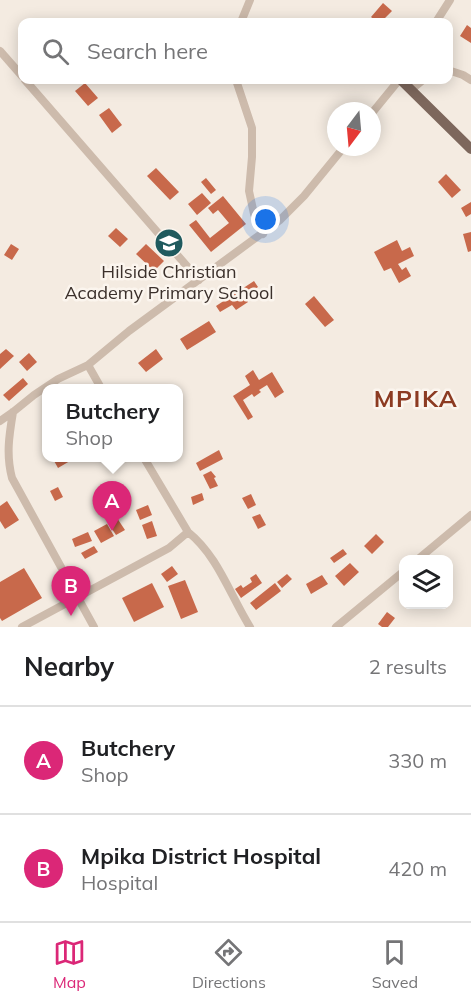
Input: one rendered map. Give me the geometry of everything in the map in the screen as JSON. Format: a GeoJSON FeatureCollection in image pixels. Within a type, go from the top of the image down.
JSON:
{"type":"FeatureCollection","features":[{"type":"Feature","properties":{"kind":"main road"},"geometry":{"type":"LineString","coordinates":[[404,84],[471,149]]}},
{"type":"Feature","properties":{"kind":"street"},"geometry":{"type":"LineString","coordinates":[[243,18],[250,0]]}},
{"type":"Feature","properties":{"kind":"street"},"geometry":{"type":"LineString","coordinates":[[438,18],[450,0]]}},
{"type":"Feature","properties":{"kind":"street"},"geometry":{"type":"LineString","coordinates":[[0,51],[18,71]]}},
{"type":"Feature","properties":{"kind":"street"},"geometry":{"type":"LineString","coordinates":[[453,72],[471,80]]}},
{"type":"Feature","properties":{"kind":"street"},"geometry":{"type":"LineString","coordinates":[[29,84],[199,280]]}},
{"type":"Feature","properties":{"kind":"street"},"geometry":{"type":"LineString","coordinates":[[237,84],[252,128],[249,191],[254,214],[263,234]]}},
{"type":"Feature","properties":{"kind":"street"},"geometry":{"type":"LineString","coordinates":[[381,102],[397,84]]}},
{"type":"Feature","properties":{"kind":"street"},"geometry":{"type":"LineString","coordinates":[[411,90],[418,84]]}},
{"type":"Feature","properties":{"kind":"street"},"geometry":{"type":"LineString","coordinates":[[50,384],[88,365],[129,331],[263,234],[304,196],[337,156]]}},
{"type":"Feature","properties":{"kind":"street"},"geometry":{"type":"LineString","coordinates":[[88,365],[99,384]]}},
{"type":"Feature","properties":{"kind":"street"},"geometry":{"type":"LineString","coordinates":[[0,421],[42,390]]}},
{"type":"Feature","properties":{"kind":"street"},"geometry":{"type":"LineString","coordinates":[[13,412],[8,440],[8,461],[12,478],[94,627]]}},
{"type":"Feature","properties":{"kind":"street"},"geometry":{"type":"LineString","coordinates":[[146,462],[188,532],[202,543],[250,627]]}},
{"type":"Feature","properties":{"kind":"street"},"geometry":{"type":"LineString","coordinates":[[423,555],[471,515]]}},
{"type":"Feature","properties":{"kind":"street"},"geometry":{"type":"LineString","coordinates":[[22,627],[169,548],[188,532]]}},
{"type":"Feature","properties":{"kind":"street"},"geometry":{"type":"LineString","coordinates":[[336,627],[399,575]]}},
{"type":"Feature","properties":{"kind":"building"},"geometry":{"type":"Polygon","coordinates":[[[383,3],[392,11],[385,18],[371,17],[383,3]]]}},
{"type":"Feature","properties":{"kind":"building"},"geometry":{"type":"Polygon","coordinates":[[[467,25],[471,28],[471,43],[460,36],[467,25]]]}},
{"type":"Feature","properties":{"kind":"building"},"geometry":{"type":"Polygon","coordinates":[[[86,84],[98,98],[88,106],[75,91],[86,84]]]}},
{"type":"Feature","properties":{"kind":"building"},"geometry":{"type":"Polygon","coordinates":[[[109,108],[122,125],[112,133],[99,115],[109,108]]]}},
{"type":"Feature","properties":{"kind":"building"},"geometry":{"type":"Polygon","coordinates":[[[156,168],[179,192],[170,200],[147,176],[156,168]]]}},
{"type":"Feature","properties":{"kind":"building"},"geometry":{"type":"Polygon","coordinates":[[[446,174],[461,190],[452,198],[438,182],[446,174]]]}},
{"type":"Feature","properties":{"kind":"building"},"geometry":{"type":"Polygon","coordinates":[[[206,178],[216,190],[211,194],[201,182],[206,178]]]}},
{"type":"Feature","properties":{"kind":"building"},"geometry":{"type":"Polygon","coordinates":[[[202,193],[211,203],[197,215],[188,204],[202,193]]]}},
{"type":"Feature","properties":{"kind":"building"},"geometry":{"type":"Polygon","coordinates":[[[223,196],[246,224],[211,252],[189,225],[196,220],[210,238],[229,223],[218,210],[213,214],[208,208],[223,196]]]}},
{"type":"Feature","properties":{"kind":"building"},"geometry":{"type":"Polygon","coordinates":[[[471,202],[471,214],[466,217],[461,208],[471,202]]]}},
{"type":"Feature","properties":{"kind":"building"},"geometry":{"type":"Polygon","coordinates":[[[116,228],[128,239],[120,247],[108,236],[116,228]]]}},
{"type":"Feature","properties":{"kind":"building"},"geometry":{"type":"Polygon","coordinates":[[[471,232],[471,251],[468,252],[463,234],[471,232]]]}},
{"type":"Feature","properties":{"kind":"building"},"geometry":{"type":"Polygon","coordinates":[[[397,240],[402,251],[410,247],[414,256],[398,264],[402,270],[406,267],[411,276],[399,283],[391,268],[384,271],[374,252],[397,240]]]}},
{"type":"Feature","properties":{"kind":"building"},"geometry":{"type":"Polygon","coordinates":[[[11,244],[19,249],[12,260],[4,255],[11,244]]]}},
{"type":"Feature","properties":{"kind":"building"},"geometry":{"type":"Polygon","coordinates":[[[146,244],[164,261],[154,271],[136,254],[146,244]]]}},
{"type":"Feature","properties":{"kind":"building"},"geometry":{"type":"Polygon","coordinates":[[[254,281],[258,287],[245,296],[248,302],[236,310],[232,305],[220,312],[216,306],[254,281]]]}},
{"type":"Feature","properties":{"kind":"building"},"geometry":{"type":"Polygon","coordinates":[[[314,296],[334,320],[325,327],[305,304],[314,296]]]}},
{"type":"Feature","properties":{"kind":"building"},"geometry":{"type":"Polygon","coordinates":[[[209,321],[216,332],[187,350],[180,339],[209,321]]]}},
{"type":"Feature","properties":{"kind":"building"},"geometry":{"type":"Polygon","coordinates":[[[6,349],[14,356],[0,369],[0,354],[6,349]]]}},
{"type":"Feature","properties":{"kind":"building"},"geometry":{"type":"Polygon","coordinates":[[[156,349],[163,359],[146,372],[138,363],[156,349]]]}},
{"type":"Feature","properties":{"kind":"building"},"geometry":{"type":"Polygon","coordinates":[[[29,353],[37,362],[27,371],[19,362],[29,353]]]}},
{"type":"Feature","properties":{"kind":"building"},"geometry":{"type":"Polygon","coordinates":[[[253,370],[259,380],[272,372],[284,392],[275,398],[267,385],[254,397],[252,394],[243,400],[253,417],[248,420],[233,396],[250,385],[245,376],[253,370]]]}},
{"type":"Feature","properties":{"kind":"building"},"geometry":{"type":"Polygon","coordinates":[[[23,378],[28,384],[9,401],[3,395],[23,378]]]}},
{"type":"Feature","properties":{"kind":"building"},"geometry":{"type":"Polygon","coordinates":[[[219,450],[223,459],[200,471],[196,463],[219,450]]]}},
{"type":"Feature","properties":{"kind":"building"},"geometry":{"type":"Polygon","coordinates":[[[55,462],[68,462],[58,468],[55,462]]]}},
{"type":"Feature","properties":{"kind":"building"},"geometry":{"type":"Polygon","coordinates":[[[211,471],[216,477],[214,478],[218,486],[210,489],[203,475],[211,471]]]}},
{"type":"Feature","properties":{"kind":"building"},"geometry":{"type":"Polygon","coordinates":[[[58,487],[63,497],[55,501],[50,491],[58,487]]]}},
{"type":"Feature","properties":{"kind":"building"},"geometry":{"type":"Polygon","coordinates":[[[122,488],[127,498],[117,503],[112,493],[122,488]]]}},
{"type":"Feature","properties":{"kind":"building"},"geometry":{"type":"Polygon","coordinates":[[[202,493],[204,500],[193,505],[191,497],[202,493]]]}},
{"type":"Feature","properties":{"kind":"building"},"geometry":{"type":"Polygon","coordinates":[[[251,494],[256,505],[248,509],[242,498],[251,494]]]}},
{"type":"Feature","properties":{"kind":"building"},"geometry":{"type":"Polygon","coordinates":[[[7,501],[19,520],[5,529],[0,521],[0,506],[7,501]]]}},
{"type":"Feature","properties":{"kind":"building"},"geometry":{"type":"Polygon","coordinates":[[[148,505],[152,515],[140,520],[136,510],[148,505]]]}},
{"type":"Feature","properties":{"kind":"building"},"geometry":{"type":"Polygon","coordinates":[[[260,514],[266,525],[258,529],[252,517],[260,514]]]}},
{"type":"Feature","properties":{"kind":"building"},"geometry":{"type":"Polygon","coordinates":[[[117,518],[125,530],[116,535],[108,523],[117,518]]]}},
{"type":"Feature","properties":{"kind":"building"},"geometry":{"type":"Polygon","coordinates":[[[152,521],[157,536],[147,539],[142,525],[152,521]]]}},
{"type":"Feature","properties":{"kind":"building"},"geometry":{"type":"Polygon","coordinates":[[[107,524],[114,536],[101,543],[94,531],[107,524]]]}},
{"type":"Feature","properties":{"kind":"building"},"geometry":{"type":"Polygon","coordinates":[[[88,532],[92,541],[75,547],[72,539],[88,532]]]}},
{"type":"Feature","properties":{"kind":"building"},"geometry":{"type":"Polygon","coordinates":[[[376,534],[384,542],[372,554],[364,546],[376,534]]]}},
{"type":"Feature","properties":{"kind":"building"},"geometry":{"type":"Polygon","coordinates":[[[94,546],[98,552],[85,559],[81,553],[94,546]]]}},
{"type":"Feature","properties":{"kind":"building"},"geometry":{"type":"Polygon","coordinates":[[[343,549],[347,554],[334,563],[330,558],[343,549]]]}},
{"type":"Feature","properties":{"kind":"building"},"geometry":{"type":"Polygon","coordinates":[[[350,563],[359,572],[344,586],[335,576],[350,563]]]}},
{"type":"Feature","properties":{"kind":"building"},"geometry":{"type":"Polygon","coordinates":[[[172,566],[178,574],[167,582],[161,574],[172,566]]]}},
{"type":"Feature","properties":{"kind":"building"},"geometry":{"type":"Polygon","coordinates":[[[24,568],[42,598],[2,621],[0,618],[0,582],[24,568]]]}},
{"type":"Feature","properties":{"kind":"building"},"geometry":{"type":"Polygon","coordinates":[[[256,574],[262,583],[241,598],[235,589],[241,585],[243,588],[252,582],[250,578],[256,574]]]}},
{"type":"Feature","properties":{"kind":"building"},"geometry":{"type":"Polygon","coordinates":[[[287,574],[292,579],[282,588],[277,582],[287,574]]]}},
{"type":"Feature","properties":{"kind":"building"},"geometry":{"type":"Polygon","coordinates":[[[322,575],[328,584],[311,594],[306,584],[322,575]]]}},
{"type":"Feature","properties":{"kind":"building"},"geometry":{"type":"Polygon","coordinates":[[[185,580],[198,612],[181,619],[168,586],[185,580]]]}},
{"type":"Feature","properties":{"kind":"building"},"geometry":{"type":"Polygon","coordinates":[[[152,583],[164,607],[134,622],[122,598],[152,583]]]}},
{"type":"Feature","properties":{"kind":"building"},"geometry":{"type":"Polygon","coordinates":[[[275,583],[281,591],[256,610],[250,603],[275,583]]]}},
{"type":"Feature","properties":{"kind":"building"},"geometry":{"type":"Polygon","coordinates":[[[387,612],[395,618],[388,627],[382,627],[378,624],[387,612]]]}},
{"type":"Feature","properties":{"kind":"place","name":"Hilside Christian Academy Primary School"},"geometry":{"type":"Point","coordinates":[169,243]}},
{"type":"Feature","properties":{"kind":"place","name":"Butchery"},"geometry":{"type":"Point","coordinates":[112,531]}},
{"type":"Feature","properties":{"kind":"place","name":"Mpika District Hospital"},"geometry":{"type":"Point","coordinates":[71,616]}},
{"type":"Feature","properties":{"kind":"district","name":"MPIKA"},"geometry":{"type":"Point","coordinates":[416,399]}}]}
